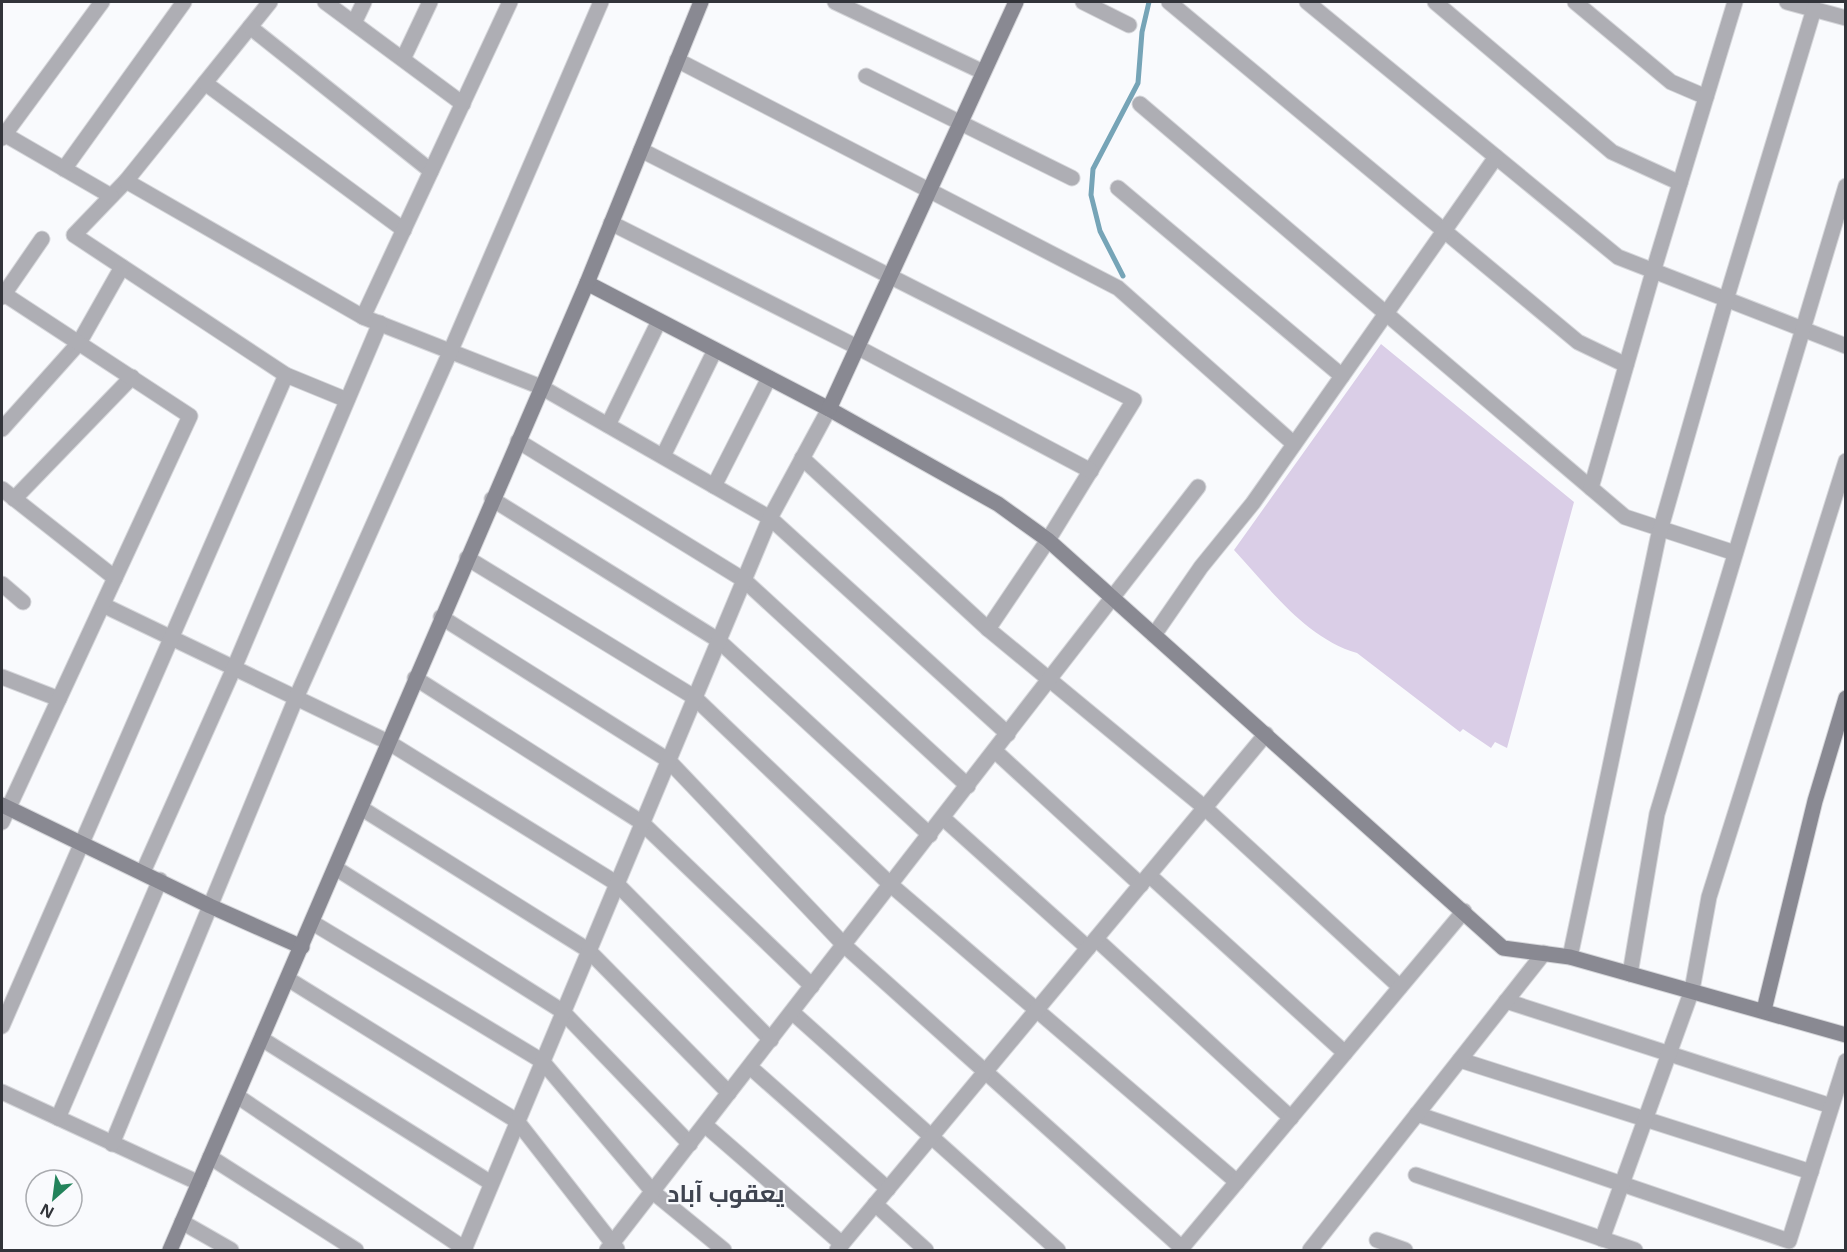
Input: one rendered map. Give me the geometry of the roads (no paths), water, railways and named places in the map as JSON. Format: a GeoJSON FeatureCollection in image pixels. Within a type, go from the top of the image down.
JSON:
{"type":"FeatureCollection","features":[{"type":"Feature","properties":{"kind":"street"},"geometry":{"type":"LineString","coordinates":[[102,2],[3,136],[111,196]]}},
{"type":"Feature","properties":{"kind":"street"},"geometry":{"type":"LineString","coordinates":[[64,169],[184,2]]}},
{"type":"Feature","properties":{"kind":"street"},"geometry":{"type":"LineString","coordinates":[[270,2],[126,181],[74,235],[286,375],[347,400]]}},
{"type":"Feature","properties":{"kind":"street"},"geometry":{"type":"LineString","coordinates":[[325,2],[463,104]]}},
{"type":"Feature","properties":{"kind":"street"},"geometry":{"type":"LineString","coordinates":[[354,23],[364,2]]}},
{"type":"Feature","properties":{"kind":"street"},"geometry":{"type":"LineString","coordinates":[[403,59],[430,2]]}},
{"type":"Feature","properties":{"kind":"street"},"geometry":{"type":"LineString","coordinates":[[363,317],[510,2]]}},
{"type":"Feature","properties":{"kind":"street"},"geometry":{"type":"LineString","coordinates":[[112,1144],[296,698],[451,350],[601,2]]}},
{"type":"Feature","properties":{"kind":"street"},"geometry":{"type":"LineString","coordinates":[[170,1251],[337,869],[415,678],[586,283],[701,2]]}},
{"type":"Feature","properties":{"kind":"street"},"geometry":{"type":"LineString","coordinates":[[835,2],[983,72]]}},
{"type":"Feature","properties":{"kind":"street"},"geometry":{"type":"LineString","coordinates":[[237,1096],[464,1250],[770,518],[829,409],[1016,2]]}},
{"type":"Feature","properties":{"kind":"street"},"geometry":{"type":"LineString","coordinates":[[1083,2],[1129,25]]}},
{"type":"Feature","properties":{"kind":"street"},"geometry":{"type":"LineString","coordinates":[[1169,2],[1578,342],[1626,365]]}},
{"type":"Feature","properties":{"kind":"street"},"geometry":{"type":"LineString","coordinates":[[1307,2],[1618,256],[1653,272],[1845,346]]}},
{"type":"Feature","properties":{"kind":"street"},"geometry":{"type":"LineString","coordinates":[[1434,2],[1612,152],[1680,183]]}},
{"type":"Feature","properties":{"kind":"street"},"geometry":{"type":"LineString","coordinates":[[1575,2],[1671,82],[1706,97]]}},
{"type":"Feature","properties":{"kind":"street"},"geometry":{"type":"LineString","coordinates":[[1591,488],[1653,272],[1735,2]]}},
{"type":"Feature","properties":{"kind":"street"},"geometry":{"type":"LineString","coordinates":[[1787,2],[1814,9],[1842,12]]}},
{"type":"Feature","properties":{"kind":"street"},"geometry":{"type":"LineString","coordinates":[[1570,957],[1660,528],[1814,9]]}},
{"type":"Feature","properties":{"kind":"street"},"geometry":{"type":"LineString","coordinates":[[249,27],[431,171]]}},
{"type":"Feature","properties":{"kind":"street"},"geometry":{"type":"LineString","coordinates":[[677,60],[1118,288],[1294,444]]}},
{"type":"Feature","properties":{"kind":"street"},"geometry":{"type":"LineString","coordinates":[[866,76],[1072,178]]}},
{"type":"Feature","properties":{"kind":"street"},"geometry":{"type":"LineString","coordinates":[[205,83],[404,230]]}},
{"type":"Feature","properties":{"kind":"street"},"geometry":{"type":"LineString","coordinates":[[1140,104],[1625,517],[1736,554]]}},
{"type":"Feature","properties":{"kind":"street"},"geometry":{"type":"LineString","coordinates":[[641,150],[1134,400],[1048,540],[988,629]]}},
{"type":"Feature","properties":{"kind":"street"},"geometry":{"type":"LineString","coordinates":[[1154,635],[1201,567],[1253,503],[1496,157]]}},
{"type":"Feature","properties":{"kind":"street"},"geometry":{"type":"LineString","coordinates":[[126,181],[363,317],[541,387],[770,518],[1008,734]]}},
{"type":"Feature","properties":{"kind":"street"},"geometry":{"type":"LineString","coordinates":[[1630,974],[1658,814],[1845,186]]}},
{"type":"Feature","properties":{"kind":"street"},"geometry":{"type":"LineString","coordinates":[[1118,188],[1342,376]]}},
{"type":"Feature","properties":{"kind":"street"},"geometry":{"type":"LineString","coordinates":[[611,223],[857,347],[1091,471]]}},
{"type":"Feature","properties":{"kind":"street"},"geometry":{"type":"LineString","coordinates":[[2,822],[5,806],[59,699],[190,416],[3,296],[42,239]]}},
{"type":"Feature","properties":{"kind":"street"},"geometry":{"type":"LineString","coordinates":[[2,429],[79,343],[122,267]]}},
{"type":"Feature","properties":{"kind":"street"},"geometry":{"type":"LineString","coordinates":[[586,283],[829,409],[998,504],[1048,540],[1503,948],[1570,957],[1764,1010],[1845,1035]]}},
{"type":"Feature","properties":{"kind":"street"},"geometry":{"type":"LineString","coordinates":[[608,425],[659,321]]}},
{"type":"Feature","properties":{"kind":"street"},"geometry":{"type":"LineString","coordinates":[[143,872],[234,668],[380,323]]}},
{"type":"Feature","properties":{"kind":"street"},"geometry":{"type":"LineString","coordinates":[[663,456],[715,350]]}},
{"type":"Feature","properties":{"kind":"street"},"geometry":{"type":"LineString","coordinates":[[2,1026],[286,375]]}},
{"type":"Feature","properties":{"kind":"street"},"geometry":{"type":"LineString","coordinates":[[116,578],[6,494],[132,377]]}},
{"type":"Feature","properties":{"kind":"street"},"geometry":{"type":"LineString","coordinates":[[714,486],[769,378]]}},
{"type":"Feature","properties":{"kind":"street"},"geometry":{"type":"LineString","coordinates":[[518,441],[744,580],[968,786]]}},
{"type":"Feature","properties":{"kind":"street"},"geometry":{"type":"LineString","coordinates":[[802,458],[988,629],[1205,808],[1400,987]]}},
{"type":"Feature","properties":{"kind":"street"},"geometry":{"type":"LineString","coordinates":[[1602,1239],[1692,990],[1709,897],[1845,461]]}},
{"type":"Feature","properties":{"kind":"street"},"geometry":{"type":"LineString","coordinates":[[288,979],[517,1121],[613,1249],[653,1192],[729,1093],[1198,487]]}},
{"type":"Feature","properties":{"kind":"street"},"geometry":{"type":"LineString","coordinates":[[492,499],[718,640],[930,835]]}},
{"type":"Feature","properties":{"kind":"street"},"geometry":{"type":"LineString","coordinates":[[467,558],[694,697],[891,885],[1237,1182]]}},
{"type":"Feature","properties":{"kind":"street"},"geometry":{"type":"LineString","coordinates":[[2,584],[23,602]]}},
{"type":"Feature","properties":{"kind":"street"},"geometry":{"type":"LineString","coordinates":[[103,605],[388,742],[616,883],[771,1040]]}},
{"type":"Feature","properties":{"kind":"street"},"geometry":{"type":"LineString","coordinates":[[441,617],[668,760],[845,946],[1181,1249],[1464,911]]}},
{"type":"Feature","properties":{"kind":"street"},"geometry":{"type":"LineString","coordinates":[[2,677],[59,699]]}},
{"type":"Feature","properties":{"kind":"street"},"geometry":{"type":"LineString","coordinates":[[415,678],[641,822],[812,986]]}},
{"type":"Feature","properties":{"kind":"street"},"geometry":{"type":"LineString","coordinates":[[1764,1010],[1815,801],[1845,698]]}},
{"type":"Feature","properties":{"kind":"street"},"geometry":{"type":"LineString","coordinates":[[705,1125],[840,1247],[1266,734]]}},
{"type":"Feature","properties":{"kind":"street"},"geometry":{"type":"LineString","coordinates":[[995,751],[1345,1053]]}},
{"type":"Feature","properties":{"kind":"street"},"geometry":{"type":"LineString","coordinates":[[5,806],[210,906],[302,947]]}},
{"type":"Feature","properties":{"kind":"street"},"geometry":{"type":"LineString","coordinates":[[361,808],[588,950],[729,1093]]}},
{"type":"Feature","properties":{"kind":"street"},"geometry":{"type":"LineString","coordinates":[[943,818],[1092,943],[1291,1118]]}},
{"type":"Feature","properties":{"kind":"street"},"geometry":{"type":"LineString","coordinates":[[337,869],[562,1011],[690,1144]]}},
{"type":"Feature","properties":{"kind":"street"},"geometry":{"type":"LineString","coordinates":[[58,1118],[160,880]]}},
{"type":"Feature","properties":{"kind":"street"},"geometry":{"type":"LineString","coordinates":[[313,923],[542,1061],[653,1192],[724,1251]]}},
{"type":"Feature","properties":{"kind":"street"},"geometry":{"type":"LineString","coordinates":[[1310,1251],[1544,953]]}},
{"type":"Feature","properties":{"kind":"street"},"geometry":{"type":"LineString","coordinates":[[1506,1001],[1831,1106]]}},
{"type":"Feature","properties":{"kind":"street"},"geometry":{"type":"LineString","coordinates":[[792,1012],[1058,1251]]}},
{"type":"Feature","properties":{"kind":"street"},"geometry":{"type":"LineString","coordinates":[[262,1039],[491,1183]]}},
{"type":"Feature","properties":{"kind":"street"},"geometry":{"type":"LineString","coordinates":[[1460,1060],[1810,1172]]}},
{"type":"Feature","properties":{"kind":"street"},"geometry":{"type":"LineString","coordinates":[[1417,1114],[1623,1184],[1787,1246],[1845,1061]]}},
{"type":"Feature","properties":{"kind":"street"},"geometry":{"type":"LineString","coordinates":[[750,1067],[888,1189]]}},
{"type":"Feature","properties":{"kind":"street"},"geometry":{"type":"LineString","coordinates":[[2,1092],[199,1183]]}},
{"type":"Feature","properties":{"kind":"street"},"geometry":{"type":"LineString","coordinates":[[210,1157],[356,1251]]}},
{"type":"Feature","properties":{"kind":"street"},"geometry":{"type":"LineString","coordinates":[[1416,1175],[1635,1251]]}},
{"type":"Feature","properties":{"kind":"street"},"geometry":{"type":"LineString","coordinates":[[875,1204],[926,1251]]}},
{"type":"Feature","properties":{"kind":"street"},"geometry":{"type":"LineString","coordinates":[[182,1222],[231,1251]]}},
{"type":"Feature","properties":{"kind":"street"},"geometry":{"type":"LineString","coordinates":[[1377,1240],[1405,1251]]}},
{"type":"Feature","properties":{"kind":"waterway"},"geometry":{"type":"LineString","coordinates":[[1123,276],[1100,231],[1091,195],[1093,169],[1138,83],[1142,32],[1149,2]]}},
{"type":"Feature","properties":{"kind":"district","name":"یعقوب آباد"},"geometry":{"type":"Point","coordinates":[726,1194]}}]}
